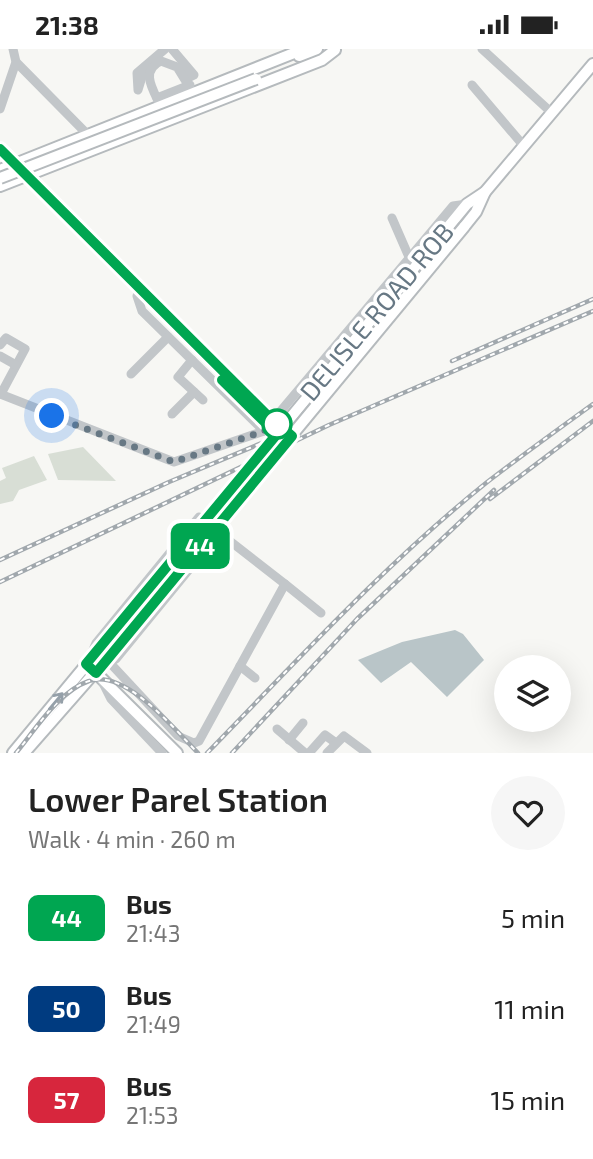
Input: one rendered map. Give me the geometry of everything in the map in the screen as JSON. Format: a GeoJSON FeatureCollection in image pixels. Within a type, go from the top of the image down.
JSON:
{"type":"FeatureCollection","features":[{"type":"Feature","properties":{"kind":"main road"},"geometry":{"type":"LineString","coordinates":[[5,171],[191,89],[304,49]]}},
{"type":"Feature","properties":{"kind":"main road"},"geometry":{"type":"LineString","coordinates":[[255,77],[317,49]]}},
{"type":"Feature","properties":{"kind":"main road"},"geometry":{"type":"LineString","coordinates":[[5,171],[255,77],[337,50]]}},
{"type":"Feature","properties":{"kind":"main road"},"geometry":{"type":"LineString","coordinates":[[0,186],[322,60],[337,50]]}},
{"type":"Feature","properties":{"kind":"main road"},"geometry":{"type":"LineString","coordinates":[[485,192],[593,64]]}},
{"type":"Feature","properties":{"kind":"main road"},"geometry":{"type":"LineString","coordinates":[[0,149],[5,171]]}},
{"type":"Feature","properties":{"kind":"main road"},"geometry":{"type":"LineString","coordinates":[[0,157],[5,171]]}},
{"type":"Feature","properties":{"kind":"main road"},"geometry":{"type":"LineString","coordinates":[[5,171],[23,177],[289,439]]}},
{"type":"Feature","properties":{"kind":"main road","name":"DELISLE ROAD ROB"},"geometry":{"type":"LineString","coordinates":[[13,753],[101,647],[272,423],[467,204],[485,192]]}},
{"type":"Feature","properties":{"kind":"main road","name":"DELISLE ROAD ROB"},"geometry":{"type":"LineString","coordinates":[[24,753],[110,659],[464,227],[476,212],[485,192]]}},
{"type":"Feature","properties":{"kind":"main road"},"geometry":{"type":"LineString","coordinates":[[467,204],[476,212]]}},
{"type":"Feature","properties":{"kind":"main road"},"geometry":{"type":"LineString","coordinates":[[86,664],[177,753]]}},
{"type":"Feature","properties":{"kind":"street"},"geometry":{"type":"LineString","coordinates":[[0,109],[16,62],[13,49]]}},
{"type":"Feature","properties":{"kind":"street"},"geometry":{"type":"LineString","coordinates":[[164,49],[139,71],[138,90],[142,77],[161,61],[172,57],[193,76],[194,73],[172,49]]}},
{"type":"Feature","properties":{"kind":"street"},"geometry":{"type":"LineString","coordinates":[[482,49],[551,113]]}},
{"type":"Feature","properties":{"kind":"street"},"geometry":{"type":"LineString","coordinates":[[161,61],[177,67],[191,89]]}},
{"type":"Feature","properties":{"kind":"street"},"geometry":{"type":"LineString","coordinates":[[16,62],[90,135],[95,148]]}},
{"type":"Feature","properties":{"kind":"street"},"geometry":{"type":"LineString","coordinates":[[150,71],[148,79],[159,103]]}},
{"type":"Feature","properties":{"kind":"street"},"geometry":{"type":"LineString","coordinates":[[472,85],[523,145]]}},
{"type":"Feature","properties":{"kind":"street"},"geometry":{"type":"LineString","coordinates":[[0,345],[5,338],[24,348],[0,394],[174,462],[264,431],[453,206],[467,204]]}},
{"type":"Feature","properties":{"kind":"street"},"geometry":{"type":"LineString","coordinates":[[392,218],[409,257]]}},
{"type":"Feature","properties":{"kind":"street"},"geometry":{"type":"LineString","coordinates":[[140,295],[142,311],[264,431]]}},
{"type":"Feature","properties":{"kind":"street"},"geometry":{"type":"LineString","coordinates":[[131,374],[168,337]]}},
{"type":"Feature","properties":{"kind":"street"},"geometry":{"type":"LineString","coordinates":[[0,356],[16,365]]}},
{"type":"Feature","properties":{"kind":"street"},"geometry":{"type":"LineString","coordinates":[[192,360],[177,375],[203,400]]}},
{"type":"Feature","properties":{"kind":"street"},"geometry":{"type":"LineString","coordinates":[[172,414],[194,392]]}},
{"type":"Feature","properties":{"kind":"street"},"geometry":{"type":"LineString","coordinates":[[86,664],[96,643],[200,517],[321,613]]}},
{"type":"Feature","properties":{"kind":"street"},"geometry":{"type":"LineString","coordinates":[[219,533],[110,659],[178,736],[194,743],[199,741],[285,584]]}},
{"type":"Feature","properties":{"kind":"street"},"geometry":{"type":"LineString","coordinates":[[240,666],[255,678]]}},
{"type":"Feature","properties":{"kind":"street"},"geometry":{"type":"LineString","coordinates":[[97,674],[111,699],[159,752]]}},
{"type":"Feature","properties":{"kind":"street"},"geometry":{"type":"LineString","coordinates":[[289,740],[303,723]]}},
{"type":"Feature","properties":{"kind":"street"},"geometry":{"type":"LineString","coordinates":[[277,729],[307,753],[325,735],[336,743]]}},
{"type":"Feature","properties":{"kind":"street"},"geometry":{"type":"LineString","coordinates":[[327,753],[344,736],[368,753]]}},
{"type":"Feature","properties":{"kind":"shaded area"},"geometry":{"type":"Polygon","coordinates":[[[83,447],[116,481],[58,480],[48,454],[83,447]]]}},
{"type":"Feature","properties":{"kind":"shaded area"},"geometry":{"type":"Polygon","coordinates":[[[34,456],[47,480],[19,490],[13,501],[0,504],[0,481],[6,478],[2,468],[34,456]]]}},
{"type":"Feature","properties":{"kind":"shaded area"},"geometry":{"type":"Polygon","coordinates":[[[455,630],[463,634],[484,660],[447,697],[411,662],[381,683],[358,660],[402,642],[455,630]]]}},
{"type":"Feature","properties":{"kind":"railway"},"geometry":{"type":"LineString","coordinates":[[452,361],[593,299]]}},
{"type":"Feature","properties":{"kind":"railway"},"geometry":{"type":"LineString","coordinates":[[0,582],[329,425],[593,311]]}},
{"type":"Feature","properties":{"kind":"railway"},"geometry":{"type":"LineString","coordinates":[[207,753],[412,546],[486,483],[593,404]]}},
{"type":"Feature","properties":{"kind":"railway"},"geometry":{"type":"LineString","coordinates":[[490,499],[593,421]]}},
{"type":"Feature","properties":{"kind":"railway"},"geometry":{"type":"LineString","coordinates":[[0,560],[169,482],[307,424]]}},
{"type":"Feature","properties":{"kind":"railway"},"geometry":{"type":"LineString","coordinates":[[232,753],[357,619],[494,490]]}},
{"type":"Feature","properties":{"kind":"railway"},"geometry":{"type":"LineString","coordinates":[[16,753],[48,712],[68,693],[89,681],[103,679],[118,684],[148,703],[198,753]]}},
{"type":"Feature","properties":{"kind":"bus line","name":"44"},"geometry":{"type":"LineString","coordinates":[[0,149],[66,218],[266,414],[292,436],[96,673],[86,664],[277,434],[222,380]]}},
{"type":"Feature","properties":{"kind":"route"},"geometry":{"type":"LineString","coordinates":[[52,416],[174,462],[264,431],[277,418],[277,424]]}}]}
